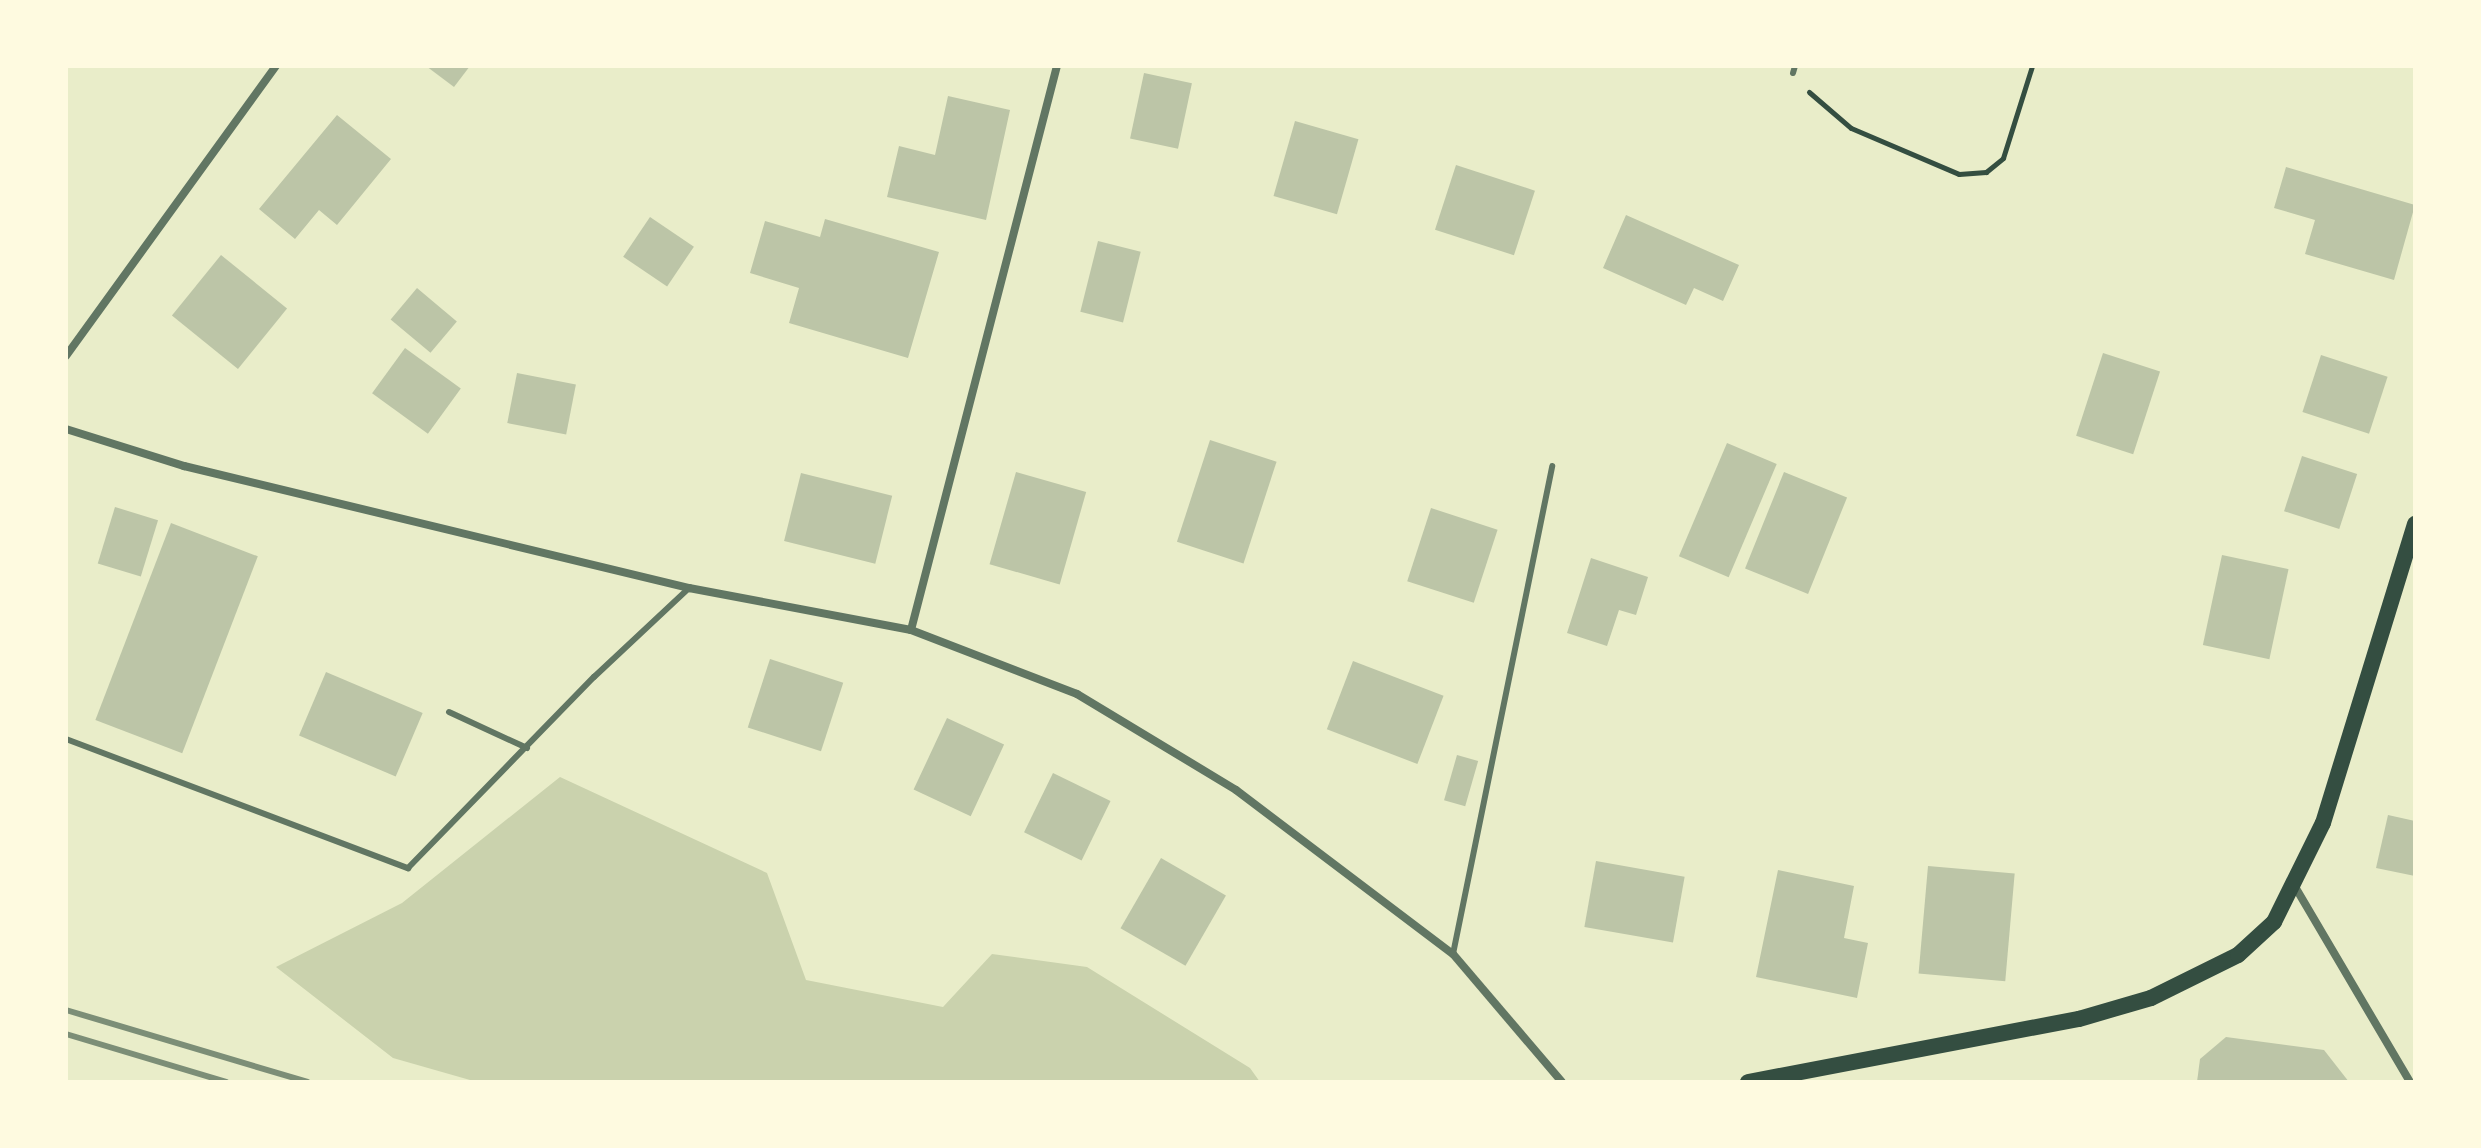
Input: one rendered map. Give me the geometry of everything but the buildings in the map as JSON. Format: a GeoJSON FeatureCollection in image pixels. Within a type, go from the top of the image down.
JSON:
{"type":"FeatureCollection","features":[{"type":"Feature","properties":{"kind":"main road"},"geometry":{"type":"LineString","coordinates":[[1748,1082],[2079,1019],[2151,998],[2238,955],[2274,922],[2323,823],[2415,524]]}},
{"type":"Feature","properties":{"kind":"street"},"geometry":{"type":"LineString","coordinates":[[66,356],[276,66]]}},
{"type":"Feature","properties":{"kind":"street"},"geometry":{"type":"LineString","coordinates":[[911,630],[1057,66]]}},
{"type":"Feature","properties":{"kind":"street"},"geometry":{"type":"LineString","coordinates":[[66,429],[184,466],[689,588],[911,630],[1077,694],[1236,790],[1453,954],[1562,1082]]}},
{"type":"Feature","properties":{"kind":"street"},"geometry":{"type":"LineString","coordinates":[[2294,885],[2410,1082]]}},
{"type":"Feature","properties":{"kind":"lane"},"geometry":{"type":"LineString","coordinates":[[1453,954],[1552,466]]}},
{"type":"Feature","properties":{"kind":"lane"},"geometry":{"type":"LineString","coordinates":[[66,739],[408,868],[689,588]]}},
{"type":"Feature","properties":{"kind":"lane"},"geometry":{"type":"LineString","coordinates":[[449,712],[527,748]]}},
{"type":"Feature","properties":{"kind":"path"},"geometry":{"type":"LineString","coordinates":[[1794,70],[1822,108],[1851,128],[1959,174],[1986,172],[2003,158],[2032,66]]}},
{"type":"Feature","properties":{"kind":"green space"},"geometry":{"type":"Polygon","coordinates":[[[560,777],[767,873],[806,980],[943,1007],[992,954],[1087,967],[1250,1068],[1260,1082],[477,1082],[393,1058],[276,967],[402,903],[560,777]]]}},
{"type":"Feature","properties":{"kind":"railway"},"geometry":{"type":"LineString","coordinates":[[66,1010],[307,1082]]}},
{"type":"Feature","properties":{"kind":"railway"},"geometry":{"type":"LineString","coordinates":[[66,1034],[226,1082]]}}]}
